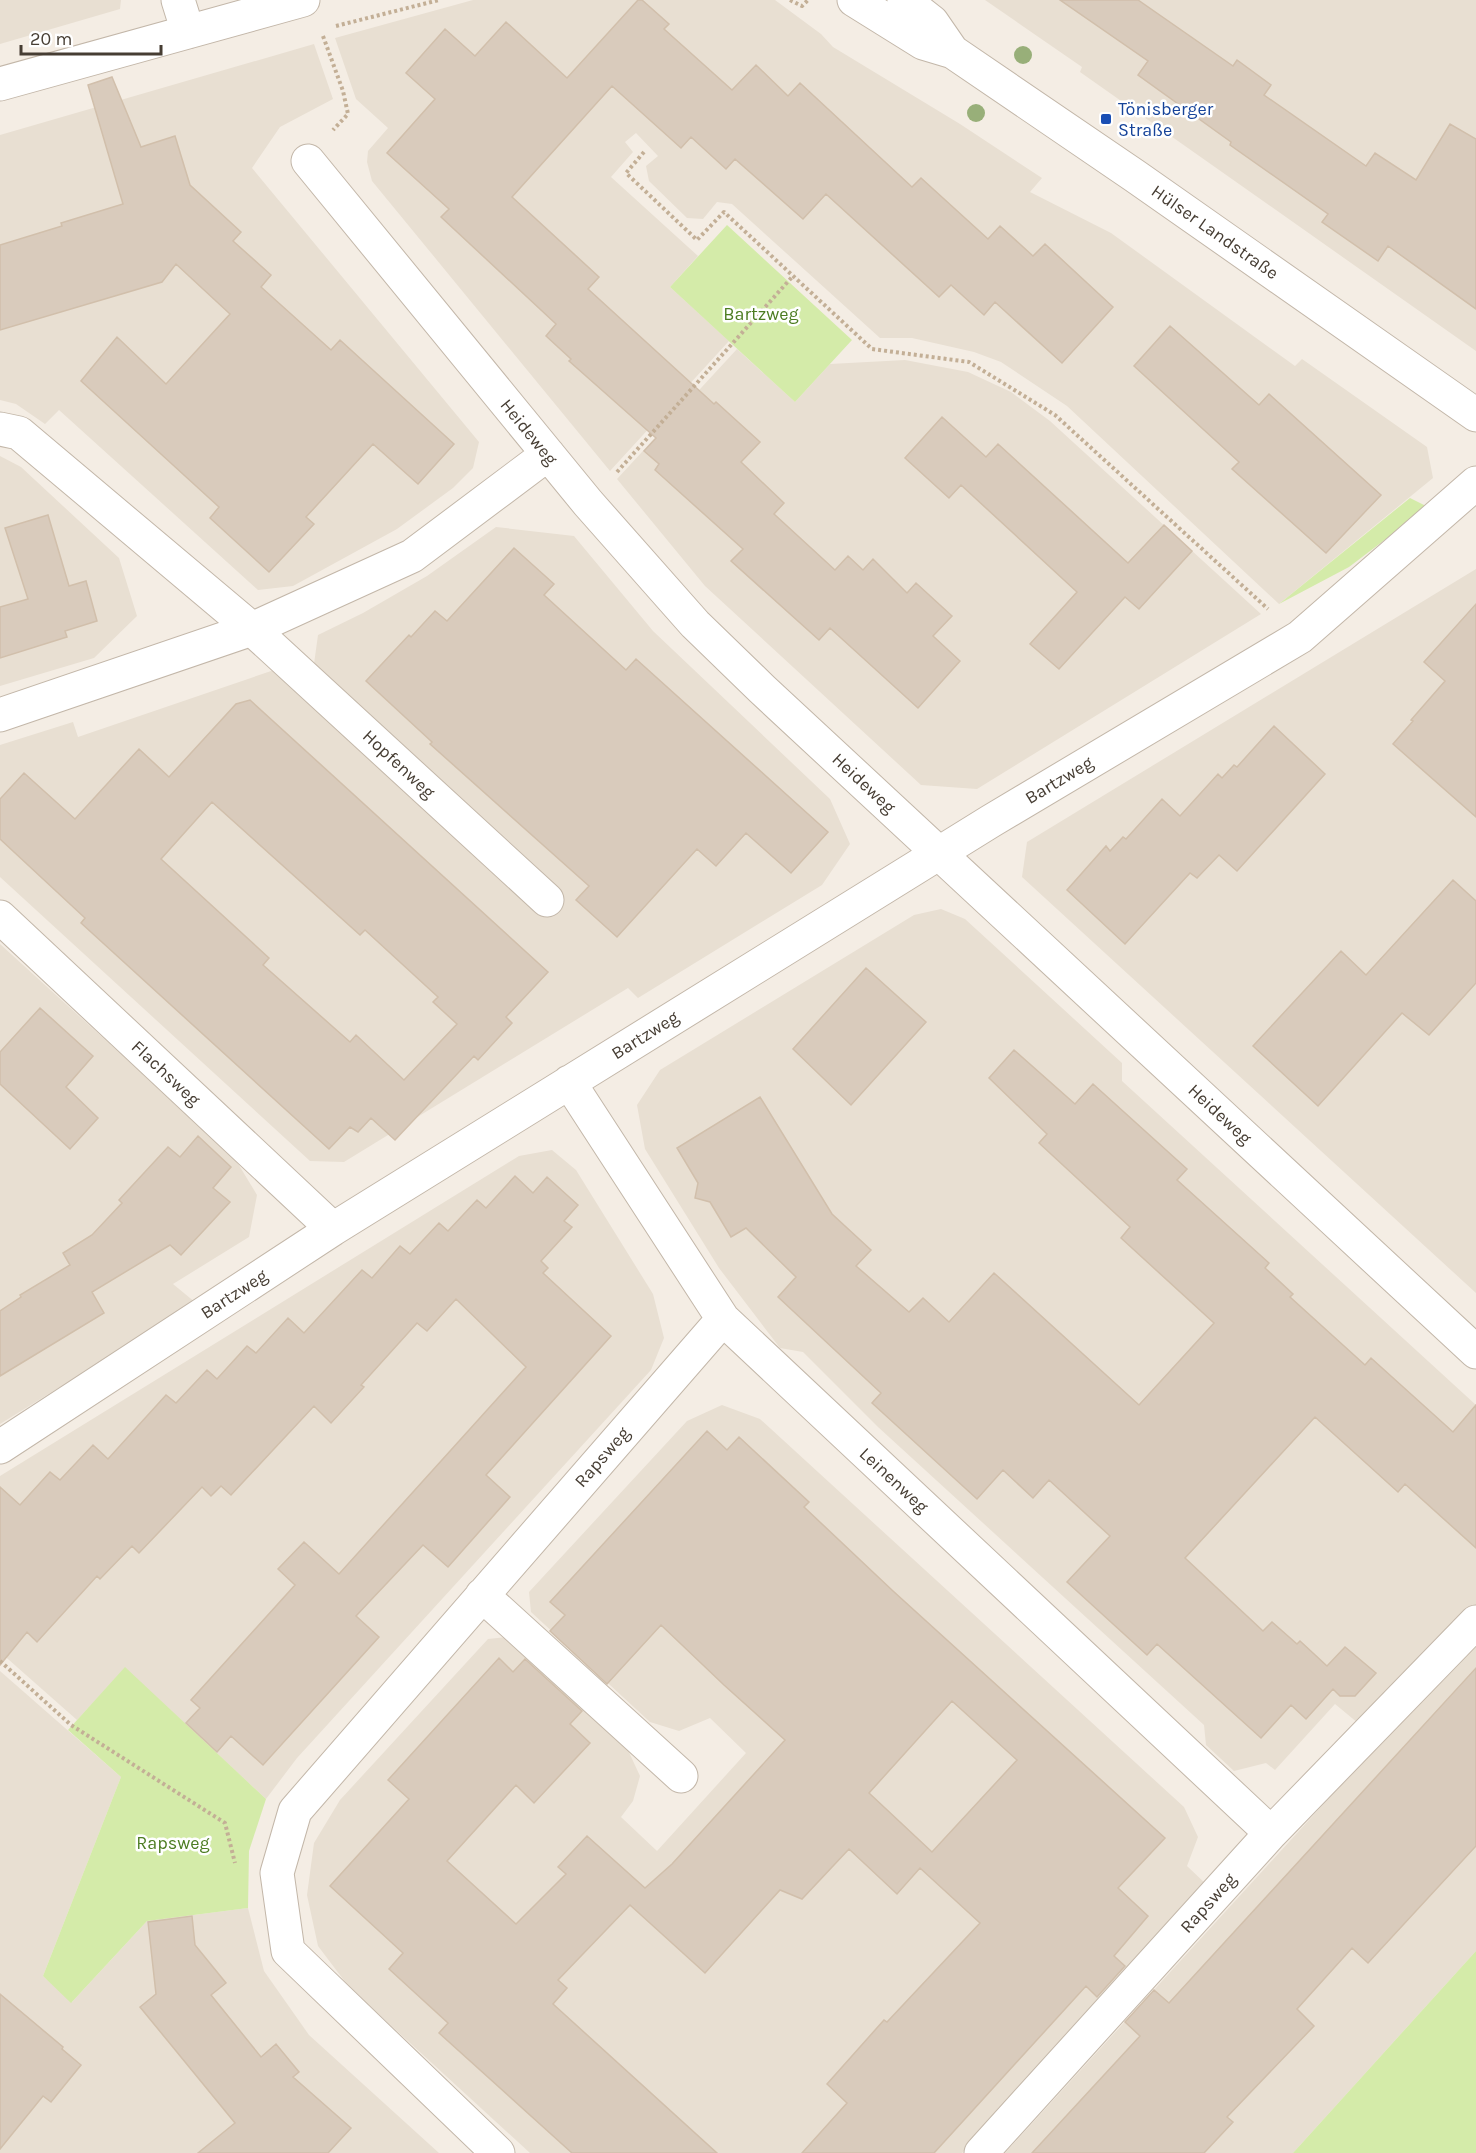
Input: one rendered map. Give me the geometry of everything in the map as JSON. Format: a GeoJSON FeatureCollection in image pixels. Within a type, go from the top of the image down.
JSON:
{"type":"FeatureCollection","features":[{"type":"Feature","properties":{"kind":"street"},"geometry":{"type":"LineString","coordinates":[[178,0],[188,32]]}},
{"type":"Feature","properties":{"kind":"street"},"geometry":{"type":"LineString","coordinates":[[0,84],[303,0]]}},
{"type":"Feature","properties":{"kind":"street","name":"Hülser Landstraße"},"geometry":{"type":"LineString","coordinates":[[854,0],[923,43],[953,52],[1135,176],[1476,415]]}},
{"type":"Feature","properties":{"kind":"street","name":"Hülser Landstraße"},"geometry":{"type":"LineString","coordinates":[[904,0],[932,22],[953,52]]}},
{"type":"Feature","properties":{"kind":"street","name":"Heideweg"},"geometry":{"type":"LineString","coordinates":[[308,161],[588,503],[696,624],[1476,1352]]}},
{"type":"Feature","properties":{"kind":"street","name":"Hopfenweg"},"geometry":{"type":"LineString","coordinates":[[0,429],[19,433],[252,629],[547,900]]}},
{"type":"Feature","properties":{"kind":"street"},"geometry":{"type":"LineString","coordinates":[[0,715],[252,629],[412,556],[548,454]]}},
{"type":"Feature","properties":{"kind":"street","name":"Bartzweg"},"geometry":{"type":"LineString","coordinates":[[0,1447],[333,1228],[992,821],[1300,638],[1476,483]]}},
{"type":"Feature","properties":{"kind":"street","name":"Flachsweg"},"geometry":{"type":"LineString","coordinates":[[0,917],[333,1228]]}},
{"type":"Feature","properties":{"kind":"street","name":"Leinenweg"},"geometry":{"type":"LineString","coordinates":[[569,1082],[723,1319],[1271,1833]]}},
{"type":"Feature","properties":{"kind":"street","name":"Rapsweg"},"geometry":{"type":"LineString","coordinates":[[498,2153],[288,1951],[277,1873],[295,1811],[723,1319]]}},
{"type":"Feature","properties":{"kind":"street"},"geometry":{"type":"LineString","coordinates":[[482,1595],[681,1776]]}},
{"type":"Feature","properties":{"kind":"street","name":"Rapsweg"},"geometry":{"type":"LineString","coordinates":[[981,2153],[1271,1833],[1476,1622]]}},
{"type":"Feature","properties":{"kind":"path"},"geometry":{"type":"LineString","coordinates":[[331,27],[439,0]]}},
{"type":"Feature","properties":{"kind":"path"},"geometry":{"type":"LineString","coordinates":[[790,0],[802,6],[808,0]]}},
{"type":"Feature","properties":{"kind":"path"},"geometry":{"type":"LineString","coordinates":[[308,161],[348,114],[343,92],[320,30]]}},
{"type":"Feature","properties":{"kind":"path"},"geometry":{"type":"LineString","coordinates":[[644,152],[626,173],[697,240],[724,212],[872,349],[969,362],[1055,415],[1300,638]]}},
{"type":"Feature","properties":{"kind":"path"},"geometry":{"type":"LineString","coordinates":[[588,503],[793,276]]}},
{"type":"Feature","properties":{"kind":"path"},"geometry":{"type":"LineString","coordinates":[[0,1661],[71,1725],[225,1823],[236,1866],[277,1873]]}},
{"type":"Feature","properties":{"kind":"shaded area"},"geometry":{"type":"Polygon","coordinates":[[[0,0],[121,0],[120,9],[0,44],[0,0]]]}},
{"type":"Feature","properties":{"kind":"shaded area"},"geometry":{"type":"Polygon","coordinates":[[[473,0],[775,0],[821,34],[833,47],[960,124],[1042,178],[1030,192],[1111,233],[1295,366],[1302,359],[1427,447],[1433,478],[1279,604],[1067,406],[1001,362],[974,352],[912,338],[880,338],[732,204],[717,202],[703,219],[687,218],[649,181],[646,166],[658,156],[636,133],[625,142],[633,152],[611,177],[698,256],[670,287],[729,341],[610,471],[372,181],[367,162],[368,151],[388,128],[356,99],[335,38],[473,0]]]}},
{"type":"Feature","properties":{"kind":"shaded area"},"geometry":{"type":"Polygon","coordinates":[[[985,0],[1476,0],[1476,351],[1080,72],[1082,67],[985,0]]]}},
{"type":"Feature","properties":{"kind":"shaded area"},"geometry":{"type":"Polygon","coordinates":[[[314,44],[333,99],[280,127],[252,168],[479,442],[473,468],[453,488],[397,529],[293,586],[258,590],[59,410],[45,424],[16,404],[0,400],[0,135],[314,44]]]}},
{"type":"Feature","properties":{"kind":"shaded area"},"geometry":{"type":"Polygon","coordinates":[[[737,349],[795,402],[830,364],[905,360],[968,372],[1011,392],[1050,421],[1261,614],[977,789],[921,785],[705,586],[617,479],[737,349]]]}},
{"type":"Feature","properties":{"kind":"shaded area"},"geometry":{"type":"Polygon","coordinates":[[[0,456],[21,467],[119,558],[137,616],[94,658],[0,686],[0,456]]]}},
{"type":"Feature","properties":{"kind":"shaded area"},"geometry":{"type":"Polygon","coordinates":[[[496,527],[574,536],[653,631],[830,799],[850,844],[822,885],[638,998],[628,988],[344,1162],[310,1161],[0,877],[0,745],[73,722],[78,737],[277,669],[313,671],[318,635],[363,613],[427,576],[496,527]]]}},
{"type":"Feature","properties":{"kind":"shaded area"},"geometry":{"type":"Polygon","coordinates":[[[1476,569],[1476,1293],[1022,877],[1027,842],[1476,569]]]}},
{"type":"Feature","properties":{"kind":"shaded area"},"geometry":{"type":"Polygon","coordinates":[[[941,909],[965,919],[1122,1063],[1122,1081],[1476,1405],[1476,1605],[1364,1728],[1335,1704],[1275,1770],[1266,1763],[1234,1771],[1206,1745],[1204,1725],[878,1427],[803,1352],[780,1348],[719,1268],[645,1149],[637,1105],[660,1070],[914,915],[941,909]]]}},
{"type":"Feature","properties":{"kind":"shaded area"},"geometry":{"type":"Polygon","coordinates":[[[0,944],[234,1157],[257,1195],[249,1237],[173,1284],[196,1303],[0,1424],[0,944]]]}},
{"type":"Feature","properties":{"kind":"shaded area"},"geometry":{"type":"Polygon","coordinates":[[[552,1150],[576,1170],[653,1294],[664,1338],[651,1370],[297,1758],[266,1799],[125,1668],[77,1720],[0,1652],[0,1476],[519,1156],[552,1150]]]}},
{"type":"Feature","properties":{"kind":"shaded area"},"geometry":{"type":"Polygon","coordinates":[[[722,1405],[760,1419],[1184,1807],[1198,1837],[1187,1866],[1207,1885],[962,2153],[530,2153],[349,1987],[318,1946],[307,1895],[314,1843],[340,1800],[488,1639],[507,1637],[627,1748],[640,1776],[633,1801],[621,1817],[657,1851],[746,1753],[710,1718],[679,1731],[650,1722],[531,1612],[529,1592],[687,1421],[722,1405]]]}},
{"type":"Feature","properties":{"kind":"shaded area"},"geometry":{"type":"Polygon","coordinates":[[[1476,1637],[1476,1951],[1293,2153],[1005,2153],[1476,1637]]]}},
{"type":"Feature","properties":{"kind":"shaded area"},"geometry":{"type":"Polygon","coordinates":[[[0,1671],[121,1777],[43,1976],[72,2002],[147,1921],[248,1908],[264,1971],[309,2035],[439,2153],[0,2153],[0,1671]]]}},
{"type":"Feature","properties":{"kind":"green space","name":"Bartzweg"},"geometry":{"type":"Polygon","coordinates":[[[727,225],[852,340],[795,402],[670,287],[727,225]]]}},
{"type":"Feature","properties":{"kind":"green space"},"geometry":{"type":"Polygon","coordinates":[[[1410,498],[1428,507],[1349,567],[1279,604],[1410,498]]]}},
{"type":"Feature","properties":{"kind":"green space"},"geometry":{"type":"Polygon","coordinates":[[[125,1667],[266,1799],[249,1851],[248,1908],[147,1921],[71,2003],[43,1976],[121,1777],[68,1730],[125,1667]]]}},
{"type":"Feature","properties":{"kind":"green space"},"geometry":{"type":"Polygon","coordinates":[[[1476,1951],[1476,2153],[1293,2153],[1476,1951]]]}},
{"type":"Feature","properties":{"kind":"building"},"geometry":{"type":"Polygon","coordinates":[[[638,0],[642,0],[669,24],[664,29],[732,90],[756,65],[788,96],[800,83],[912,187],[921,178],[988,239],[1000,226],[1033,256],[1045,244],[1113,307],[1062,363],[995,302],[984,315],[951,285],[939,297],[826,194],[803,219],[735,159],[726,169],[691,137],[681,148],[612,86],[512,197],[599,277],[588,289],[714,404],[716,402],[760,442],[741,462],[784,503],[774,514],[835,570],[848,556],[863,570],[873,559],[907,593],[916,583],[952,616],[933,636],[960,661],[918,708],[830,628],[819,640],[731,561],[743,549],[655,470],[659,464],[644,451],[656,438],[569,361],[571,359],[546,336],[556,324],[441,217],[449,209],[387,153],[435,99],[406,73],[445,29],[475,56],[506,22],[567,78],[638,0]]]}},
{"type":"Feature","properties":{"kind":"building"},"geometry":{"type":"Polygon","coordinates":[[[1060,0],[1138,0],[1233,66],[1237,60],[1271,85],[1264,95],[1366,166],[1375,153],[1416,180],[1450,124],[1476,139],[1476,309],[1388,246],[1378,261],[1322,222],[1328,214],[1230,145],[1231,142],[1138,75],[1148,61],[1060,0]]]}},
{"type":"Feature","properties":{"kind":"building"},"geometry":{"type":"Polygon","coordinates":[[[112,77],[141,147],[175,136],[190,185],[241,232],[233,241],[271,275],[261,287],[331,350],[340,340],[454,444],[418,484],[373,444],[306,517],[314,524],[269,572],[210,518],[219,507],[81,381],[117,337],[166,384],[230,314],[176,264],[162,282],[0,330],[0,245],[123,204],[88,85],[112,77]]]}},
{"type":"Feature","properties":{"kind":"building"},"geometry":{"type":"Polygon","coordinates":[[[1170,326],[1259,405],[1269,394],[1381,495],[1326,553],[1232,469],[1239,462],[1134,366],[1170,326]]]}},
{"type":"Feature","properties":{"kind":"building"},"geometry":{"type":"Polygon","coordinates":[[[942,417],[986,457],[998,444],[1128,563],[1164,525],[1192,551],[1139,609],[1125,597],[1059,669],[1030,644],[1077,592],[961,485],[949,498],[905,458],[942,417]]]}},
{"type":"Feature","properties":{"kind":"building"},"geometry":{"type":"Polygon","coordinates":[[[48,515],[69,586],[86,581],[97,621],[65,631],[67,637],[0,658],[0,607],[28,599],[5,528],[48,515]]]}},
{"type":"Feature","properties":{"kind":"building"},"geometry":{"type":"Polygon","coordinates":[[[514,548],[554,584],[544,595],[626,670],[636,659],[828,832],[791,873],[746,833],[716,866],[697,849],[617,937],[576,900],[589,886],[430,744],[432,742],[366,681],[435,611],[447,621],[514,548]]]}},
{"type":"Feature","properties":{"kind":"building"},"geometry":{"type":"Polygon","coordinates":[[[1476,604],[1476,817],[1393,744],[1445,681],[1424,662],[1476,604]]]}},
{"type":"Feature","properties":{"kind":"building"},"geometry":{"type":"Polygon","coordinates":[[[250,700],[548,972],[506,1017],[512,1023],[478,1060],[474,1056],[395,1140],[371,1118],[358,1132],[350,1127],[329,1149],[81,923],[85,918],[0,839],[0,799],[24,773],[75,819],[139,749],[169,777],[236,704],[250,700]],[[212,802],[161,859],[269,958],[263,965],[350,1042],[356,1035],[404,1080],[457,1024],[433,1002],[438,997],[365,930],[360,935],[212,802]]]}},
{"type":"Feature","properties":{"kind":"building"},"geometry":{"type":"Polygon","coordinates":[[[1274,726],[1325,774],[1237,871],[1219,855],[1197,878],[1190,873],[1125,944],[1067,890],[1106,846],[1110,851],[1123,837],[1126,839],[1162,799],[1180,816],[1218,774],[1222,778],[1234,765],[1237,767],[1274,726]]]}},
{"type":"Feature","properties":{"kind":"building"},"geometry":{"type":"Polygon","coordinates":[[[1453,880],[1476,901],[1476,983],[1429,1035],[1402,1013],[1318,1106],[1253,1046],[1341,951],[1366,975],[1453,880]]]}},
{"type":"Feature","properties":{"kind":"building"},"geometry":{"type":"Polygon","coordinates":[[[866,968],[926,1022],[851,1105],[793,1049],[866,968]]]}},
{"type":"Feature","properties":{"kind":"building"},"geometry":{"type":"Polygon","coordinates":[[[40,1008],[93,1056],[66,1087],[98,1118],[70,1149],[0,1084],[0,1052],[40,1008]]]}},
{"type":"Feature","properties":{"kind":"building"},"geometry":{"type":"Polygon","coordinates":[[[1014,1050],[1075,1104],[1093,1084],[1187,1169],[1177,1180],[1269,1263],[1265,1268],[1293,1294],[1290,1297],[1365,1365],[1371,1358],[1453,1432],[1476,1405],[1476,1548],[1405,1484],[1398,1492],[1315,1417],[1185,1558],[1263,1631],[1272,1622],[1297,1644],[1300,1641],[1327,1666],[1345,1647],[1376,1673],[1355,1696],[1340,1696],[1333,1689],[1306,1719],[1291,1705],[1261,1738],[1157,1644],[1147,1655],[1067,1582],[1110,1536],[1049,1480],[1033,1498],[1003,1470],[977,1499],[872,1403],[881,1393],[778,1297],[796,1277],[746,1228],[731,1237],[710,1202],[695,1198],[698,1183],[677,1148],[760,1097],[832,1214],[871,1250],[856,1266],[909,1312],[923,1298],[949,1322],[994,1273],[1139,1405],[1214,1323],[1121,1238],[1130,1227],[1039,1143],[1047,1134],[989,1078],[1014,1050]]]}},
{"type":"Feature","properties":{"kind":"building"},"geometry":{"type":"Polygon","coordinates":[[[198,1136],[231,1167],[213,1188],[230,1202],[181,1255],[170,1245],[92,1292],[104,1313],[0,1376],[0,1311],[21,1297],[20,1295],[70,1265],[63,1253],[92,1235],[122,1203],[119,1200],[168,1147],[180,1157],[198,1136]]]}},
{"type":"Feature","properties":{"kind":"building"},"geometry":{"type":"Polygon","coordinates":[[[515,1176],[533,1193],[547,1177],[578,1205],[564,1221],[572,1227],[541,1261],[548,1268],[543,1273],[611,1336],[486,1475],[510,1497],[448,1567],[423,1545],[356,1616],[379,1637],[263,1765],[231,1736],[217,1752],[186,1723],[200,1708],[191,1700],[295,1585],[278,1569],[304,1542],[339,1574],[526,1367],[456,1299],[427,1331],[417,1323],[361,1385],[364,1387],[331,1423],[314,1406],[231,1495],[221,1486],[211,1496],[202,1487],[139,1553],[132,1546],[100,1579],[97,1576],[37,1642],[27,1632],[0,1665],[0,1487],[20,1505],[50,1472],[60,1480],[93,1445],[108,1459],[166,1395],[176,1403],[207,1370],[217,1379],[247,1346],[256,1353],[288,1318],[304,1333],[362,1270],[372,1278],[400,1246],[410,1254],[439,1223],[448,1231],[477,1200],[486,1208],[515,1176]]]}},
{"type":"Feature","properties":{"kind":"building"},"geometry":{"type":"Polygon","coordinates":[[[707,1431],[727,1450],[739,1437],[809,1502],[804,1507],[893,1591],[1165,1838],[1118,1888],[1148,1916],[1114,1956],[1125,1966],[1097,1997],[1086,1986],[934,2153],[802,2153],[847,2103],[827,2084],[884,2020],[887,2022],[980,1923],[920,1868],[897,1894],[849,1849],[802,1899],[780,1890],[705,1973],[630,1905],[558,1980],[567,1988],[553,2004],[717,2153],[572,2153],[439,2033],[448,2023],[389,1969],[403,1953],[330,1886],[409,1799],[388,1780],[499,1658],[513,1672],[525,1659],[582,1711],[570,1724],[590,1743],[534,1803],[516,1785],[447,1861],[516,1924],[566,1874],[558,1867],[587,1836],[645,1888],[672,1864],[785,1740],[661,1625],[607,1684],[550,1631],[565,1615],[550,1602],[707,1431]],[[952,1701],[869,1793],[932,1852],[1017,1760],[952,1701]]]}},
{"type":"Feature","properties":{"kind":"building"},"geometry":{"type":"Polygon","coordinates":[[[1476,1668],[1476,1846],[1368,1963],[1352,1948],[1297,2009],[1314,2026],[1227,2117],[1233,2122],[1204,2153],[1032,2153],[1140,2036],[1125,2022],[1154,1990],[1169,2003],[1476,1668]]]}},
{"type":"Feature","properties":{"kind":"building"},"geometry":{"type":"Polygon","coordinates":[[[192,1916],[195,1945],[226,1983],[211,1995],[261,2057],[276,2044],[299,2072],[293,2077],[351,2128],[328,2153],[198,2153],[235,2123],[140,2007],[156,1994],[148,1922],[192,1916]]]}},
{"type":"Feature","properties":{"kind":"building"},"geometry":{"type":"Polygon","coordinates":[[[0,1994],[81,2065],[51,2102],[43,2096],[0,2149],[0,1994]]]}},
{"type":"Feature","properties":{"kind":"place","name":"Tönisberger Straße"},"geometry":{"type":"Point","coordinates":[1106,119]}}]}
